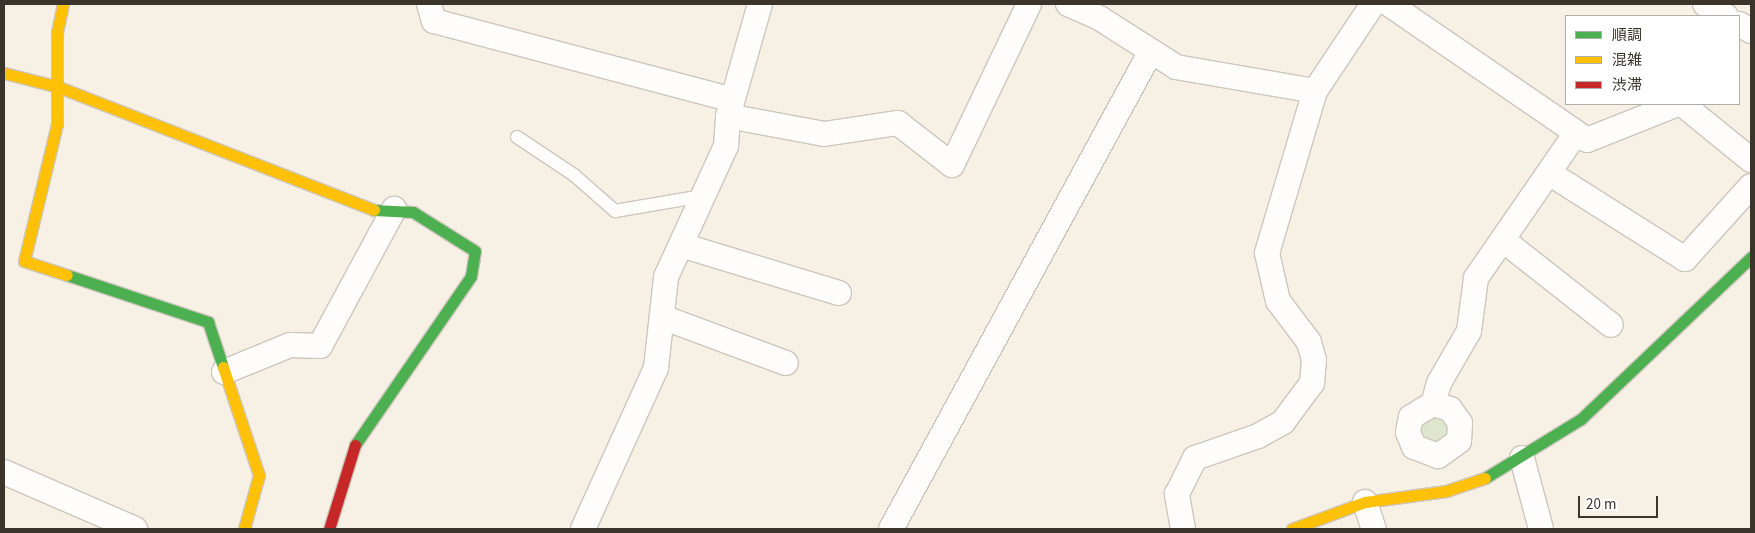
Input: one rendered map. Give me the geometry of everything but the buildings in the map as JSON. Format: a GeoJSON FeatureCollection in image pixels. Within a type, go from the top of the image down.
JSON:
{"type":"FeatureCollection","features":[{"type":"Feature","properties":{"kind":"street"},"geometry":{"type":"LineString","coordinates":[[63,4],[57,32],[58,124],[24,261],[208,322],[259,475],[244,529]]}},
{"type":"Feature","properties":{"kind":"street"},"geometry":{"type":"LineString","coordinates":[[429,4],[434,21],[824,134],[898,123],[952,165],[1029,4]]}},
{"type":"Feature","properties":{"kind":"street"},"geometry":{"type":"LineString","coordinates":[[584,529],[656,368],[666,277],[726,146],[729,108],[760,4]]}},
{"type":"Feature","properties":{"kind":"street"},"geometry":{"type":"LineString","coordinates":[[1068,4],[1104,11],[1151,52],[1176,67],[1314,90]]}},
{"type":"Feature","properties":{"kind":"street"},"geometry":{"type":"LineString","coordinates":[[1183,529],[1177,494],[1195,458],[1258,436],[1283,422],[1312,383],[1314,360],[1309,342],[1278,302],[1267,253],[1314,90],[1373,4]]}},
{"type":"Feature","properties":{"kind":"street"},"geometry":{"type":"LineString","coordinates":[[1389,4],[1586,140],[1677,105]]}},
{"type":"Feature","properties":{"kind":"street"},"geometry":{"type":"LineString","coordinates":[[1705,4],[1724,15]]}},
{"type":"Feature","properties":{"kind":"street"},"geometry":{"type":"LineString","coordinates":[[1740,25],[1751,31]]}},
{"type":"Feature","properties":{"kind":"street"},"geometry":{"type":"LineString","coordinates":[[891,529],[1151,52]]}},
{"type":"Feature","properties":{"kind":"street"},"geometry":{"type":"LineString","coordinates":[[4,73],[59,87],[374,211],[394,209],[412,212],[475,251],[471,276],[358,436],[329,529]]}},
{"type":"Feature","properties":{"kind":"street"},"geometry":{"type":"LineString","coordinates":[[1681,105],[1751,160]]}},
{"type":"Feature","properties":{"kind":"street"},"geometry":{"type":"LineString","coordinates":[[1433,404],[1439,383],[1469,331],[1476,278],[1576,133]]}},
{"type":"Feature","properties":{"kind":"street"},"geometry":{"type":"LineString","coordinates":[[1549,173],[1685,259],[1751,186]]}},
{"type":"Feature","properties":{"kind":"street"},"geometry":{"type":"LineString","coordinates":[[224,372],[290,345],[320,346],[394,209]]}},
{"type":"Feature","properties":{"kind":"street"},"geometry":{"type":"LineString","coordinates":[[1503,240],[1610,325]]}},
{"type":"Feature","properties":{"kind":"street"},"geometry":{"type":"LineString","coordinates":[[681,245],[840,293]]}},
{"type":"Feature","properties":{"kind":"street"},"geometry":{"type":"LineString","coordinates":[[1292,529],[1365,502],[1446,491],[1492,476],[1581,419],[1751,257]]}},
{"type":"Feature","properties":{"kind":"street"},"geometry":{"type":"LineString","coordinates":[[662,317],[786,363]]}},
{"type":"Feature","properties":{"kind":"street"},"geometry":{"type":"LineString","coordinates":[[1522,458],[1541,529]]}},
{"type":"Feature","properties":{"kind":"street"},"geometry":{"type":"LineString","coordinates":[[4,472],[135,529]]}},
{"type":"Feature","properties":{"kind":"street"},"geometry":{"type":"LineString","coordinates":[[1365,502],[1374,529]]}},
{"type":"Feature","properties":{"kind":"lane"},"geometry":{"type":"LineString","coordinates":[[517,137],[574,175],[614,211],[703,196]]}},
{"type":"Feature","properties":{"kind":"green space"},"geometry":{"type":"Polygon","coordinates":[[[1428,415],[1447,419],[1451,433],[1440,445],[1425,442],[1419,433],[1420,422],[1428,415]]]}},
{"type":"Feature","properties":{"kind":"traffic: fast"},"geometry":{"type":"LineString","coordinates":[[355,445],[471,276],[475,251],[413,212],[374,210]]}},
{"type":"Feature","properties":{"kind":"traffic: fast"},"geometry":{"type":"LineString","coordinates":[[1485,478],[1581,419],[1751,257]]}},
{"type":"Feature","properties":{"kind":"traffic: fast"},"geometry":{"type":"LineString","coordinates":[[67,275],[208,322],[223,367]]}},
{"type":"Feature","properties":{"kind":"traffic: slow"},"geometry":{"type":"LineString","coordinates":[[63,4],[57,32],[57,124],[24,261],[67,275]]}},
{"type":"Feature","properties":{"kind":"traffic: slow"},"geometry":{"type":"LineString","coordinates":[[4,73],[59,87],[374,210]]}},
{"type":"Feature","properties":{"kind":"traffic: slow"},"geometry":{"type":"LineString","coordinates":[[223,367],[259,475],[244,529]]}},
{"type":"Feature","properties":{"kind":"traffic: slow"},"geometry":{"type":"LineString","coordinates":[[1292,529],[1365,502],[1446,491],[1485,478]]}},
{"type":"Feature","properties":{"kind":"traffic: jam"},"geometry":{"type":"LineString","coordinates":[[329,529],[355,445]]}}]}
